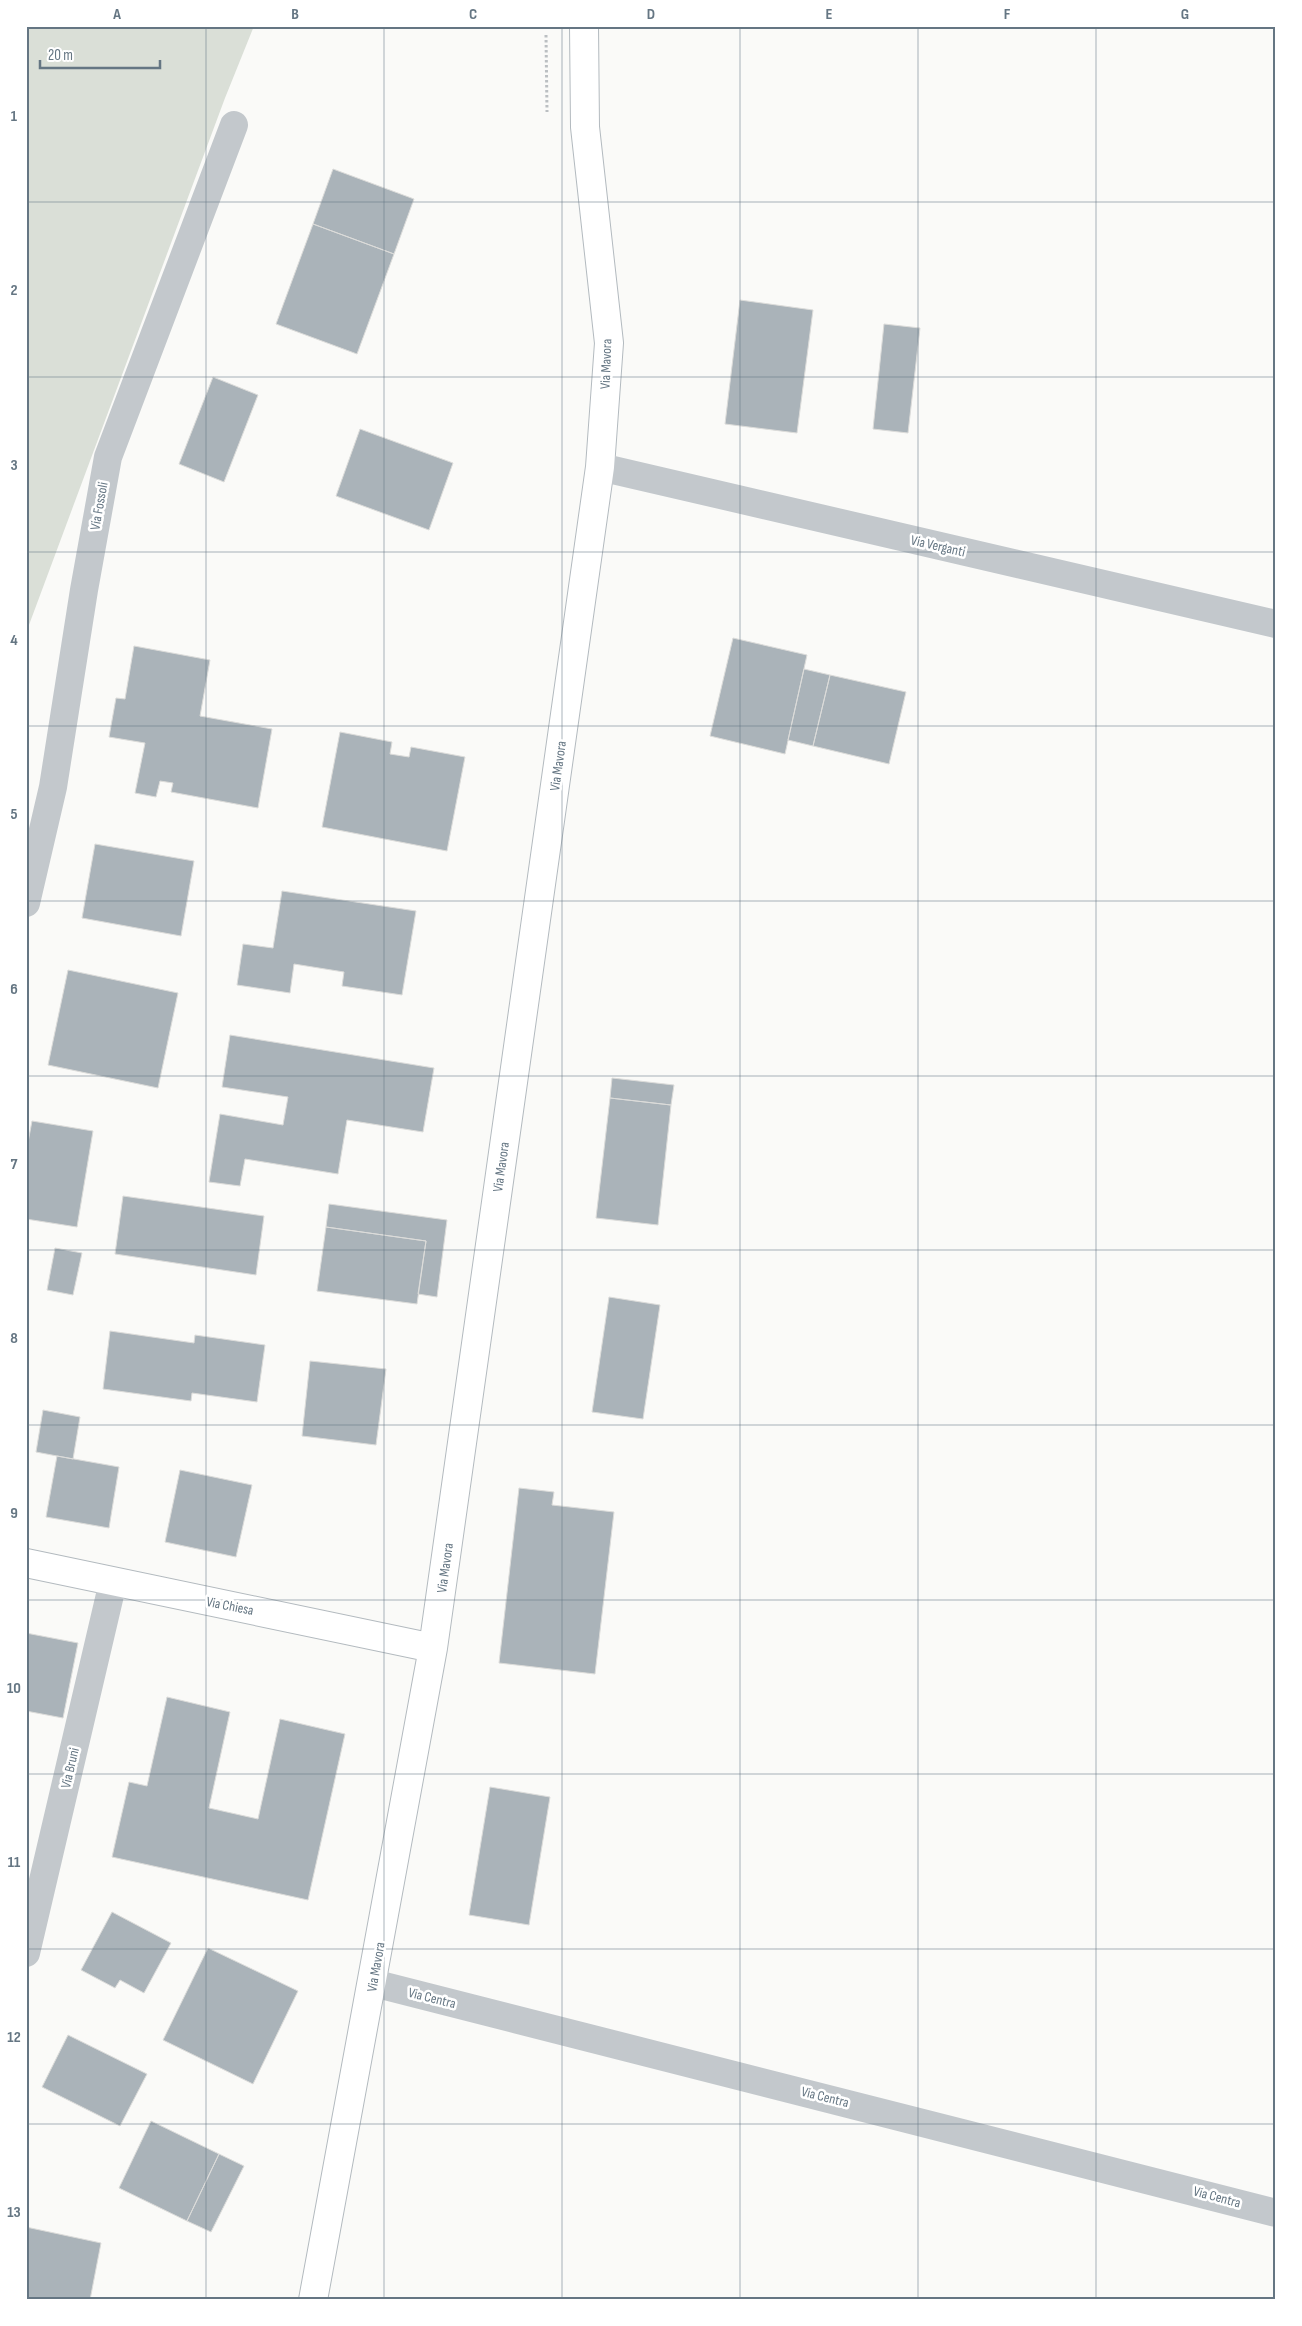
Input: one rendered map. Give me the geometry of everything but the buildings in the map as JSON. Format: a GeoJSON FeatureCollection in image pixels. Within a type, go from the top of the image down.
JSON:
{"type":"FeatureCollection","features":[{"type":"Feature","properties":{"kind":"street","name":"Via Mavora"},"geometry":{"type":"LineString","coordinates":[[313,2300],[373,1983],[433,1648],[600,467],[609,343],[585,127],[584,26]]}},
{"type":"Feature","properties":{"kind":"street","name":"Via Fossoli"},"geometry":{"type":"LineString","coordinates":[[26,903],[54,787],[84,590],[108,457],[234,125]]}},
{"type":"Feature","properties":{"kind":"street","name":"Via Verganti"},"geometry":{"type":"LineString","coordinates":[[600,467],[1276,624]]}},
{"type":"Feature","properties":{"kind":"street","name":"Via Chiesa"},"geometry":{"type":"LineString","coordinates":[[26,1563],[433,1648]]}},
{"type":"Feature","properties":{"kind":"street","name":"Via Bruni"},"geometry":{"type":"LineString","coordinates":[[26,1953],[113,1582]]}},
{"type":"Feature","properties":{"kind":"street","name":"Via Centra"},"geometry":{"type":"LineString","coordinates":[[373,1983],[1276,2212]]}},
{"type":"Feature","properties":{"kind":"path"},"geometry":{"type":"LineString","coordinates":[[546,26],[546,97],[548,116]]}},
{"type":"Feature","properties":{"kind":"shaded area"},"geometry":{"type":"Polygon","coordinates":[[[26,26],[254,26],[225,98],[26,633],[26,26]]]}}]}
